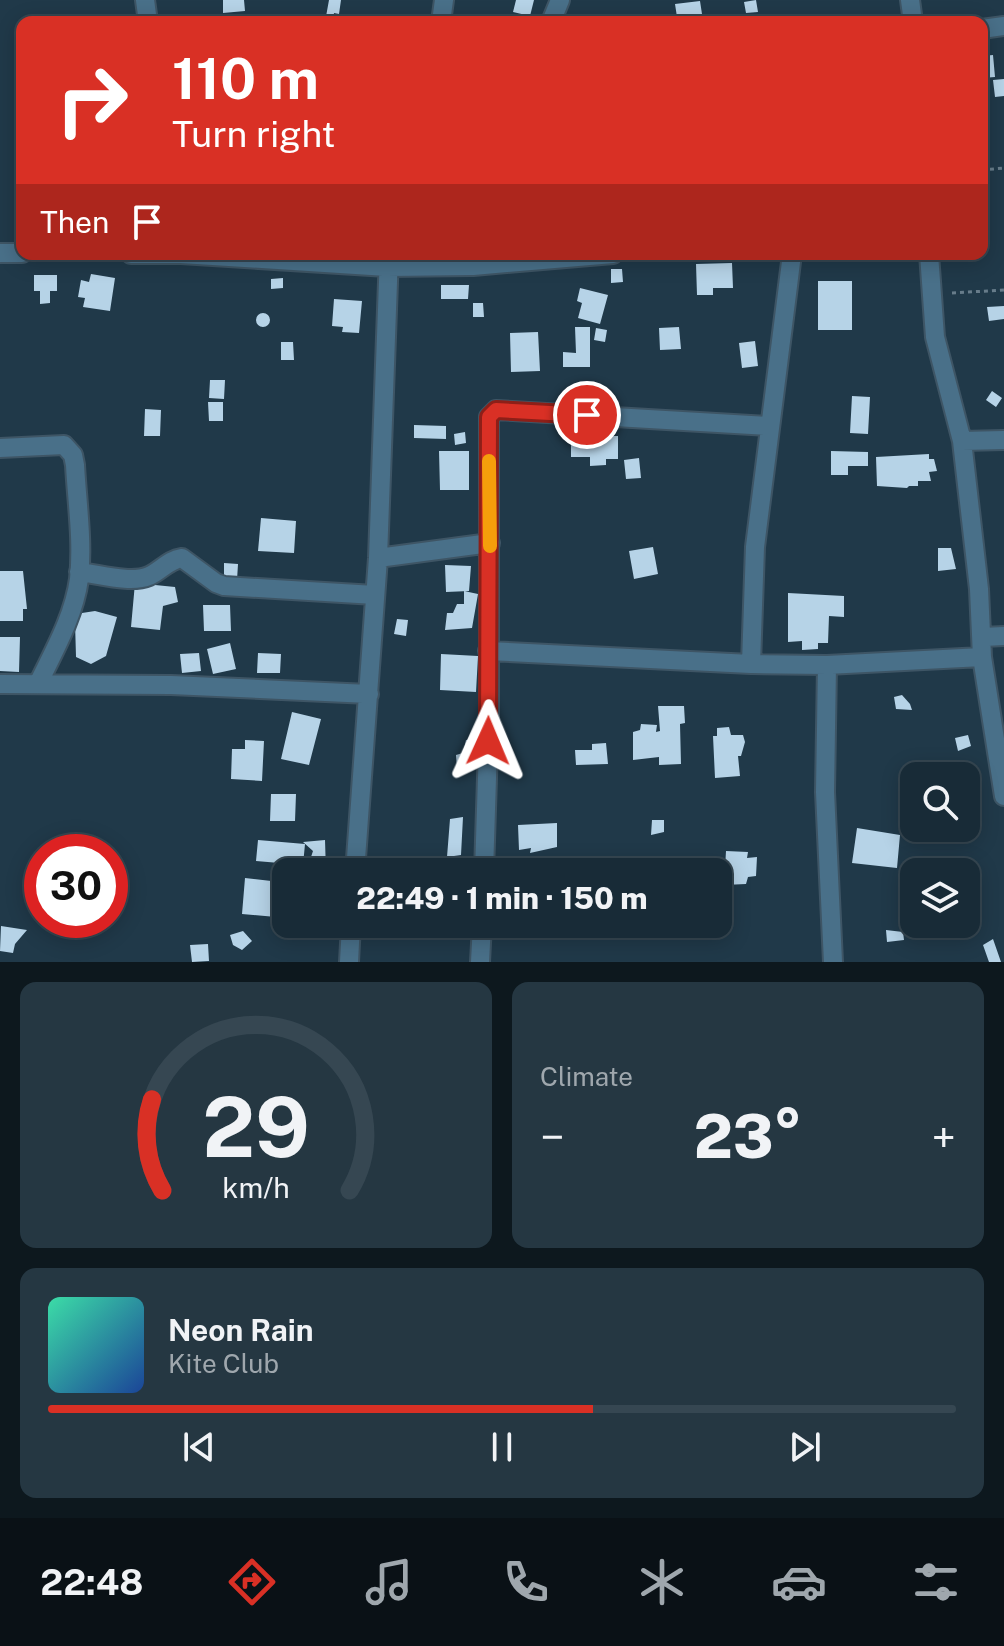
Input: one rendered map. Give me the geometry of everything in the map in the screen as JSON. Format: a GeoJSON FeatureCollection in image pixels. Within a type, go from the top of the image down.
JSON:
{"type":"FeatureCollection","features":[{"type":"Feature","properties":{"kind":"street"},"geometry":{"type":"LineString","coordinates":[[356,858],[395,260],[473,266],[543,260]]}},
{"type":"Feature","properties":{"kind":"street"},"geometry":{"type":"LineString","coordinates":[[751,664],[755,547],[791,260]]}},
{"type":"Feature","properties":{"kind":"street"},"geometry":{"type":"LineString","coordinates":[[929,260],[935,337],[962,441],[983,637],[982,657],[1003,786]]}},
{"type":"Feature","properties":{"kind":"street"},"geometry":{"type":"LineString","coordinates":[[484,858],[489,417],[496,410],[770,426]]}},
{"type":"Feature","properties":{"kind":"street"},"geometry":{"type":"LineString","coordinates":[[962,441],[1004,440]]}},
{"type":"Feature","properties":{"kind":"street"},"geometry":{"type":"LineString","coordinates":[[0,448],[57,444],[64,445],[73,455],[79,572],[69,616],[38,684]]}},
{"type":"Feature","properties":{"kind":"street"},"geometry":{"type":"LineString","coordinates":[[378,558],[490,543]]}},
{"type":"Feature","properties":{"kind":"street"},"geometry":{"type":"LineString","coordinates":[[79,572],[134,579],[147,576],[171,560],[182,558],[224,586],[375,595]]}},
{"type":"Feature","properties":{"kind":"street"},"geometry":{"type":"LineString","coordinates":[[983,637],[1004,636]]}},
{"type":"Feature","properties":{"kind":"street"},"geometry":{"type":"LineString","coordinates":[[488,651],[827,665],[982,657]]}},
{"type":"Feature","properties":{"kind":"street"},"geometry":{"type":"LineString","coordinates":[[827,665],[825,792],[833,962]]}},
{"type":"Feature","properties":{"kind":"street"},"geometry":{"type":"LineString","coordinates":[[0,684],[171,685],[369,694]]}},
{"type":"Feature","properties":{"kind":"street"},"geometry":{"type":"LineString","coordinates":[[349,962],[350,938]]}},
{"type":"Feature","properties":{"kind":"street"},"geometry":{"type":"LineString","coordinates":[[480,962],[481,938]]}},
{"type":"Feature","properties":{"kind":"path"},"geometry":{"type":"LineString","coordinates":[[930,295],[1004,290]]}},
{"type":"Feature","properties":{"kind":"building"},"geometry":{"type":"Polygon","coordinates":[[[223,0],[244,0],[245,11],[223,13],[223,0]]]}},
{"type":"Feature","properties":{"kind":"building"},"geometry":{"type":"Polygon","coordinates":[[[329,0],[341,0],[339,14],[326,16],[329,0]]]}},
{"type":"Feature","properties":{"kind":"building"},"geometry":{"type":"Polygon","coordinates":[[[516,0],[534,0],[530,16],[513,12],[516,0]]]}},
{"type":"Feature","properties":{"kind":"building"},"geometry":{"type":"Polygon","coordinates":[[[756,0],[758,12],[746,13],[744,2],[756,0]]]}},
{"type":"Feature","properties":{"kind":"building"},"geometry":{"type":"Polygon","coordinates":[[[700,1],[702,14],[677,16],[675,4],[700,1]]]}},
{"type":"Feature","properties":{"kind":"building"},"geometry":{"type":"Polygon","coordinates":[[[988,55],[993,55],[995,77],[988,78],[988,55]]]}},
{"type":"Feature","properties":{"kind":"building"},"geometry":{"type":"Polygon","coordinates":[[[1004,79],[1004,96],[995,97],[993,80],[1004,79]]]}},
{"type":"Feature","properties":{"kind":"building"},"geometry":{"type":"Polygon","coordinates":[[[732,263],[733,288],[713,288],[713,295],[697,295],[696,264],[732,263]]]}},
{"type":"Feature","properties":{"kind":"building"},"geometry":{"type":"Polygon","coordinates":[[[611,269],[622,269],[623,282],[611,283],[611,269]]]}},
{"type":"Feature","properties":{"kind":"building"},"geometry":{"type":"Polygon","coordinates":[[[91,274],[115,278],[110,311],[83,307],[85,298],[78,297],[81,280],[89,282],[91,274]]]}},
{"type":"Feature","properties":{"kind":"building"},"geometry":{"type":"Polygon","coordinates":[[[34,275],[57,275],[57,291],[50,291],[50,303],[40,304],[40,291],[34,291],[34,275]]]}},
{"type":"Feature","properties":{"kind":"building"},"geometry":{"type":"Polygon","coordinates":[[[283,278],[283,288],[271,289],[271,279],[283,278]]]}},
{"type":"Feature","properties":{"kind":"building"},"geometry":{"type":"Polygon","coordinates":[[[818,281],[852,281],[852,330],[818,330],[818,281]]]}},
{"type":"Feature","properties":{"kind":"building"},"geometry":{"type":"Polygon","coordinates":[[[441,285],[469,285],[468,299],[441,299],[441,285]]]}},
{"type":"Feature","properties":{"kind":"building"},"geometry":{"type":"Polygon","coordinates":[[[580,288],[608,295],[600,324],[578,318],[582,303],[577,301],[580,288]]]}},
{"type":"Feature","properties":{"kind":"building"},"geometry":{"type":"Polygon","coordinates":[[[334,299],[362,301],[359,333],[342,332],[343,327],[332,326],[334,299]]]}},
{"type":"Feature","properties":{"kind":"building"},"geometry":{"type":"Polygon","coordinates":[[[473,303],[483,303],[484,317],[473,317],[473,303]]]}},
{"type":"Feature","properties":{"kind":"building"},"geometry":{"type":"Polygon","coordinates":[[[1004,306],[1004,319],[989,321],[987,307],[1004,306]]]}},
{"type":"Feature","properties":{"kind":"building"},"geometry":{"type":"Polygon","coordinates":[[[263,313],[270,320],[263,327],[256,320],[263,313]]]}},
{"type":"Feature","properties":{"kind":"building"},"geometry":{"type":"Polygon","coordinates":[[[575,327],[590,327],[590,367],[563,367],[563,352],[576,353],[575,327]]]}},
{"type":"Feature","properties":{"kind":"building"},"geometry":{"type":"Polygon","coordinates":[[[679,327],[681,349],[660,350],[659,328],[679,327]]]}},
{"type":"Feature","properties":{"kind":"building"},"geometry":{"type":"Polygon","coordinates":[[[596,328],[607,330],[605,342],[594,340],[596,328]]]}},
{"type":"Feature","properties":{"kind":"building"},"geometry":{"type":"Polygon","coordinates":[[[538,332],[540,371],[511,372],[510,333],[538,332]]]}},
{"type":"Feature","properties":{"kind":"building"},"geometry":{"type":"Polygon","coordinates":[[[755,341],[758,366],[742,368],[739,343],[755,341]]]}},
{"type":"Feature","properties":{"kind":"building"},"geometry":{"type":"Polygon","coordinates":[[[281,342],[293,342],[294,360],[281,360],[281,342]]]}},
{"type":"Feature","properties":{"kind":"building"},"geometry":{"type":"Polygon","coordinates":[[[210,380],[225,380],[224,399],[209,398],[210,380]]]}},
{"type":"Feature","properties":{"kind":"building"},"geometry":{"type":"Polygon","coordinates":[[[992,391],[1002,398],[996,407],[986,400],[992,391]]]}},
{"type":"Feature","properties":{"kind":"building"},"geometry":{"type":"Polygon","coordinates":[[[852,396],[870,397],[868,434],[850,433],[852,396]]]}},
{"type":"Feature","properties":{"kind":"building"},"geometry":{"type":"Polygon","coordinates":[[[208,402],[223,402],[223,421],[209,421],[208,402]]]}},
{"type":"Feature","properties":{"kind":"building"},"geometry":{"type":"Polygon","coordinates":[[[145,409],[161,410],[160,436],[144,436],[145,409]]]}},
{"type":"Feature","properties":{"kind":"building"},"geometry":{"type":"Polygon","coordinates":[[[414,425],[446,426],[446,439],[414,438],[414,425]]]}},
{"type":"Feature","properties":{"kind":"building"},"geometry":{"type":"Polygon","coordinates":[[[465,432],[466,443],[455,445],[454,434],[465,432]]]}},
{"type":"Feature","properties":{"kind":"building"},"geometry":{"type":"Polygon","coordinates":[[[571,436],[618,436],[618,459],[606,459],[606,465],[590,466],[590,457],[571,457],[571,436]]]}},
{"type":"Feature","properties":{"kind":"building"},"geometry":{"type":"Polygon","coordinates":[[[439,451],[469,451],[469,490],[440,490],[439,451]]]}},
{"type":"Feature","properties":{"kind":"building"},"geometry":{"type":"Polygon","coordinates":[[[831,451],[868,452],[868,466],[848,466],[848,475],[831,475],[831,451]]]}},
{"type":"Feature","properties":{"kind":"building"},"geometry":{"type":"Polygon","coordinates":[[[929,454],[937,471],[929,472],[931,481],[918,481],[918,486],[907,488],[877,486],[876,457],[929,454]]]}},
{"type":"Feature","properties":{"kind":"building"},"geometry":{"type":"Polygon","coordinates":[[[639,458],[641,478],[626,479],[624,460],[639,458]]]}},
{"type":"Feature","properties":{"kind":"building"},"geometry":{"type":"Polygon","coordinates":[[[261,518],[296,521],[294,553],[258,551],[261,518]]]}},
{"type":"Feature","properties":{"kind":"building"},"geometry":{"type":"Polygon","coordinates":[[[653,547],[658,574],[634,579],[629,551],[653,547]]]}},
{"type":"Feature","properties":{"kind":"building"},"geometry":{"type":"Polygon","coordinates":[[[938,548],[951,548],[956,569],[938,571],[938,548]]]}},
{"type":"Feature","properties":{"kind":"building"},"geometry":{"type":"Polygon","coordinates":[[[224,563],[238,564],[237,580],[224,579],[224,563]]]}},
{"type":"Feature","properties":{"kind":"building"},"geometry":{"type":"Polygon","coordinates":[[[445,565],[471,566],[469,591],[446,592],[445,565]]]}},
{"type":"Feature","properties":{"kind":"building"},"geometry":{"type":"Polygon","coordinates":[[[0,571],[23,571],[27,609],[23,609],[23,621],[0,621],[0,571]]]}},
{"type":"Feature","properties":{"kind":"building"},"geometry":{"type":"Polygon","coordinates":[[[135,583],[175,587],[178,602],[163,606],[160,630],[131,627],[135,583]]]}},
{"type":"Feature","properties":{"kind":"building"},"geometry":{"type":"Polygon","coordinates":[[[464,591],[478,594],[472,628],[445,630],[447,613],[453,613],[457,604],[464,604],[464,591]]]}},
{"type":"Feature","properties":{"kind":"building"},"geometry":{"type":"Polygon","coordinates":[[[788,593],[844,596],[844,617],[829,616],[828,643],[818,643],[818,649],[802,650],[802,641],[788,642],[788,593]]]}},
{"type":"Feature","properties":{"kind":"building"},"geometry":{"type":"Polygon","coordinates":[[[203,605],[230,605],[231,631],[204,631],[203,605]]]}},
{"type":"Feature","properties":{"kind":"building"},"geometry":{"type":"Polygon","coordinates":[[[95,611],[117,617],[106,656],[91,664],[76,657],[75,622],[82,613],[95,611]]]}},
{"type":"Feature","properties":{"kind":"building"},"geometry":{"type":"Polygon","coordinates":[[[397,619],[408,620],[406,636],[394,634],[397,619]]]}},
{"type":"Feature","properties":{"kind":"building"},"geometry":{"type":"Polygon","coordinates":[[[0,637],[20,637],[19,672],[0,671],[0,637]]]}},
{"type":"Feature","properties":{"kind":"building"},"geometry":{"type":"Polygon","coordinates":[[[230,643],[236,669],[213,674],[207,649],[230,643]]]}},
{"type":"Feature","properties":{"kind":"building"},"geometry":{"type":"Polygon","coordinates":[[[199,653],[201,671],[182,673],[180,654],[199,653]]]}},
{"type":"Feature","properties":{"kind":"building"},"geometry":{"type":"Polygon","coordinates":[[[258,653],[281,654],[280,673],[257,673],[258,653]]]}},
{"type":"Feature","properties":{"kind":"building"},"geometry":{"type":"Polygon","coordinates":[[[441,654],[478,656],[476,692],[440,690],[441,654]]]}},
{"type":"Feature","properties":{"kind":"building"},"geometry":{"type":"Polygon","coordinates":[[[902,695],[912,710],[896,709],[894,697],[902,695]]]}},
{"type":"Feature","properties":{"kind":"building"},"geometry":{"type":"Polygon","coordinates":[[[658,706],[684,706],[685,723],[680,724],[681,764],[659,765],[659,757],[633,760],[633,732],[640,730],[641,724],[657,725],[656,732],[660,731],[658,706]]]}},
{"type":"Feature","properties":{"kind":"building"},"geometry":{"type":"Polygon","coordinates":[[[292,712],[321,719],[309,765],[281,759],[292,712]]]}},
{"type":"Feature","properties":{"kind":"building"},"geometry":{"type":"Polygon","coordinates":[[[729,727],[731,735],[743,735],[745,742],[741,756],[738,756],[740,776],[715,778],[713,736],[717,736],[717,728],[729,727]]]}},
{"type":"Feature","properties":{"kind":"building"},"geometry":{"type":"Polygon","coordinates":[[[968,735],[971,746],[958,751],[955,738],[968,735]]]}},
{"type":"Feature","properties":{"kind":"building"},"geometry":{"type":"Polygon","coordinates":[[[475,739],[473,769],[457,769],[456,755],[463,753],[466,740],[475,739]]]}},
{"type":"Feature","properties":{"kind":"building"},"geometry":{"type":"Polygon","coordinates":[[[245,740],[264,741],[262,781],[231,779],[232,749],[245,749],[245,740]]]}},
{"type":"Feature","properties":{"kind":"building"},"geometry":{"type":"Polygon","coordinates":[[[606,743],[608,764],[576,765],[575,750],[592,750],[592,744],[606,743]]]}},
{"type":"Feature","properties":{"kind":"building"},"geometry":{"type":"Polygon","coordinates":[[[271,794],[296,794],[295,821],[270,821],[271,794]]]}},
{"type":"Feature","properties":{"kind":"building"},"geometry":{"type":"Polygon","coordinates":[[[463,817],[461,855],[447,857],[450,819],[463,817]]]}},
{"type":"Feature","properties":{"kind":"building"},"geometry":{"type":"Polygon","coordinates":[[[652,820],[664,820],[664,832],[651,835],[652,820]]]}},
{"type":"Feature","properties":{"kind":"building"},"geometry":{"type":"Polygon","coordinates":[[[557,823],[557,847],[530,853],[531,848],[519,850],[518,825],[557,823]]]}},
{"type":"Feature","properties":{"kind":"building"},"geometry":{"type":"Polygon","coordinates":[[[857,828],[900,835],[897,868],[852,863],[857,828]]]}},
{"type":"Feature","properties":{"kind":"building"},"geometry":{"type":"Polygon","coordinates":[[[258,840],[305,844],[304,858],[256,861],[258,840]]]}},
{"type":"Feature","properties":{"kind":"building"},"geometry":{"type":"Polygon","coordinates":[[[325,840],[326,858],[311,858],[313,851],[303,842],[325,840]]]}},
{"type":"Feature","properties":{"kind":"building"},"geometry":{"type":"Polygon","coordinates":[[[726,851],[748,852],[747,858],[757,857],[756,876],[748,877],[746,884],[732,885],[732,858],[726,858],[726,851]]]}},
{"type":"Feature","properties":{"kind":"building"},"geometry":{"type":"Polygon","coordinates":[[[245,878],[272,881],[272,917],[242,914],[245,878]]]}},
{"type":"Feature","properties":{"kind":"building"},"geometry":{"type":"Polygon","coordinates":[[[1,926],[24,930],[13,953],[0,951],[1,926]]]}},
{"type":"Feature","properties":{"kind":"building"},"geometry":{"type":"Polygon","coordinates":[[[886,930],[900,932],[900,938],[904,938],[904,940],[887,942],[886,930]]]}},
{"type":"Feature","properties":{"kind":"building"},"geometry":{"type":"Polygon","coordinates":[[[243,931],[252,941],[242,950],[233,945],[230,935],[243,931]]]}},
{"type":"Feature","properties":{"kind":"building"},"geometry":{"type":"Polygon","coordinates":[[[993,939],[1001,962],[989,962],[983,945],[993,939]]]}},
{"type":"Feature","properties":{"kind":"building"},"geometry":{"type":"Polygon","coordinates":[[[208,944],[209,961],[192,962],[190,945],[208,944]]]}},
{"type":"Feature","properties":{"kind":"slow traffic"},"geometry":{"type":"LineString","coordinates":[[489,461],[490,546]]}},
{"type":"Feature","properties":{"kind":"route"},"geometry":{"type":"LineString","coordinates":[[488,741],[489,417],[496,410],[587,415]]}}]}
